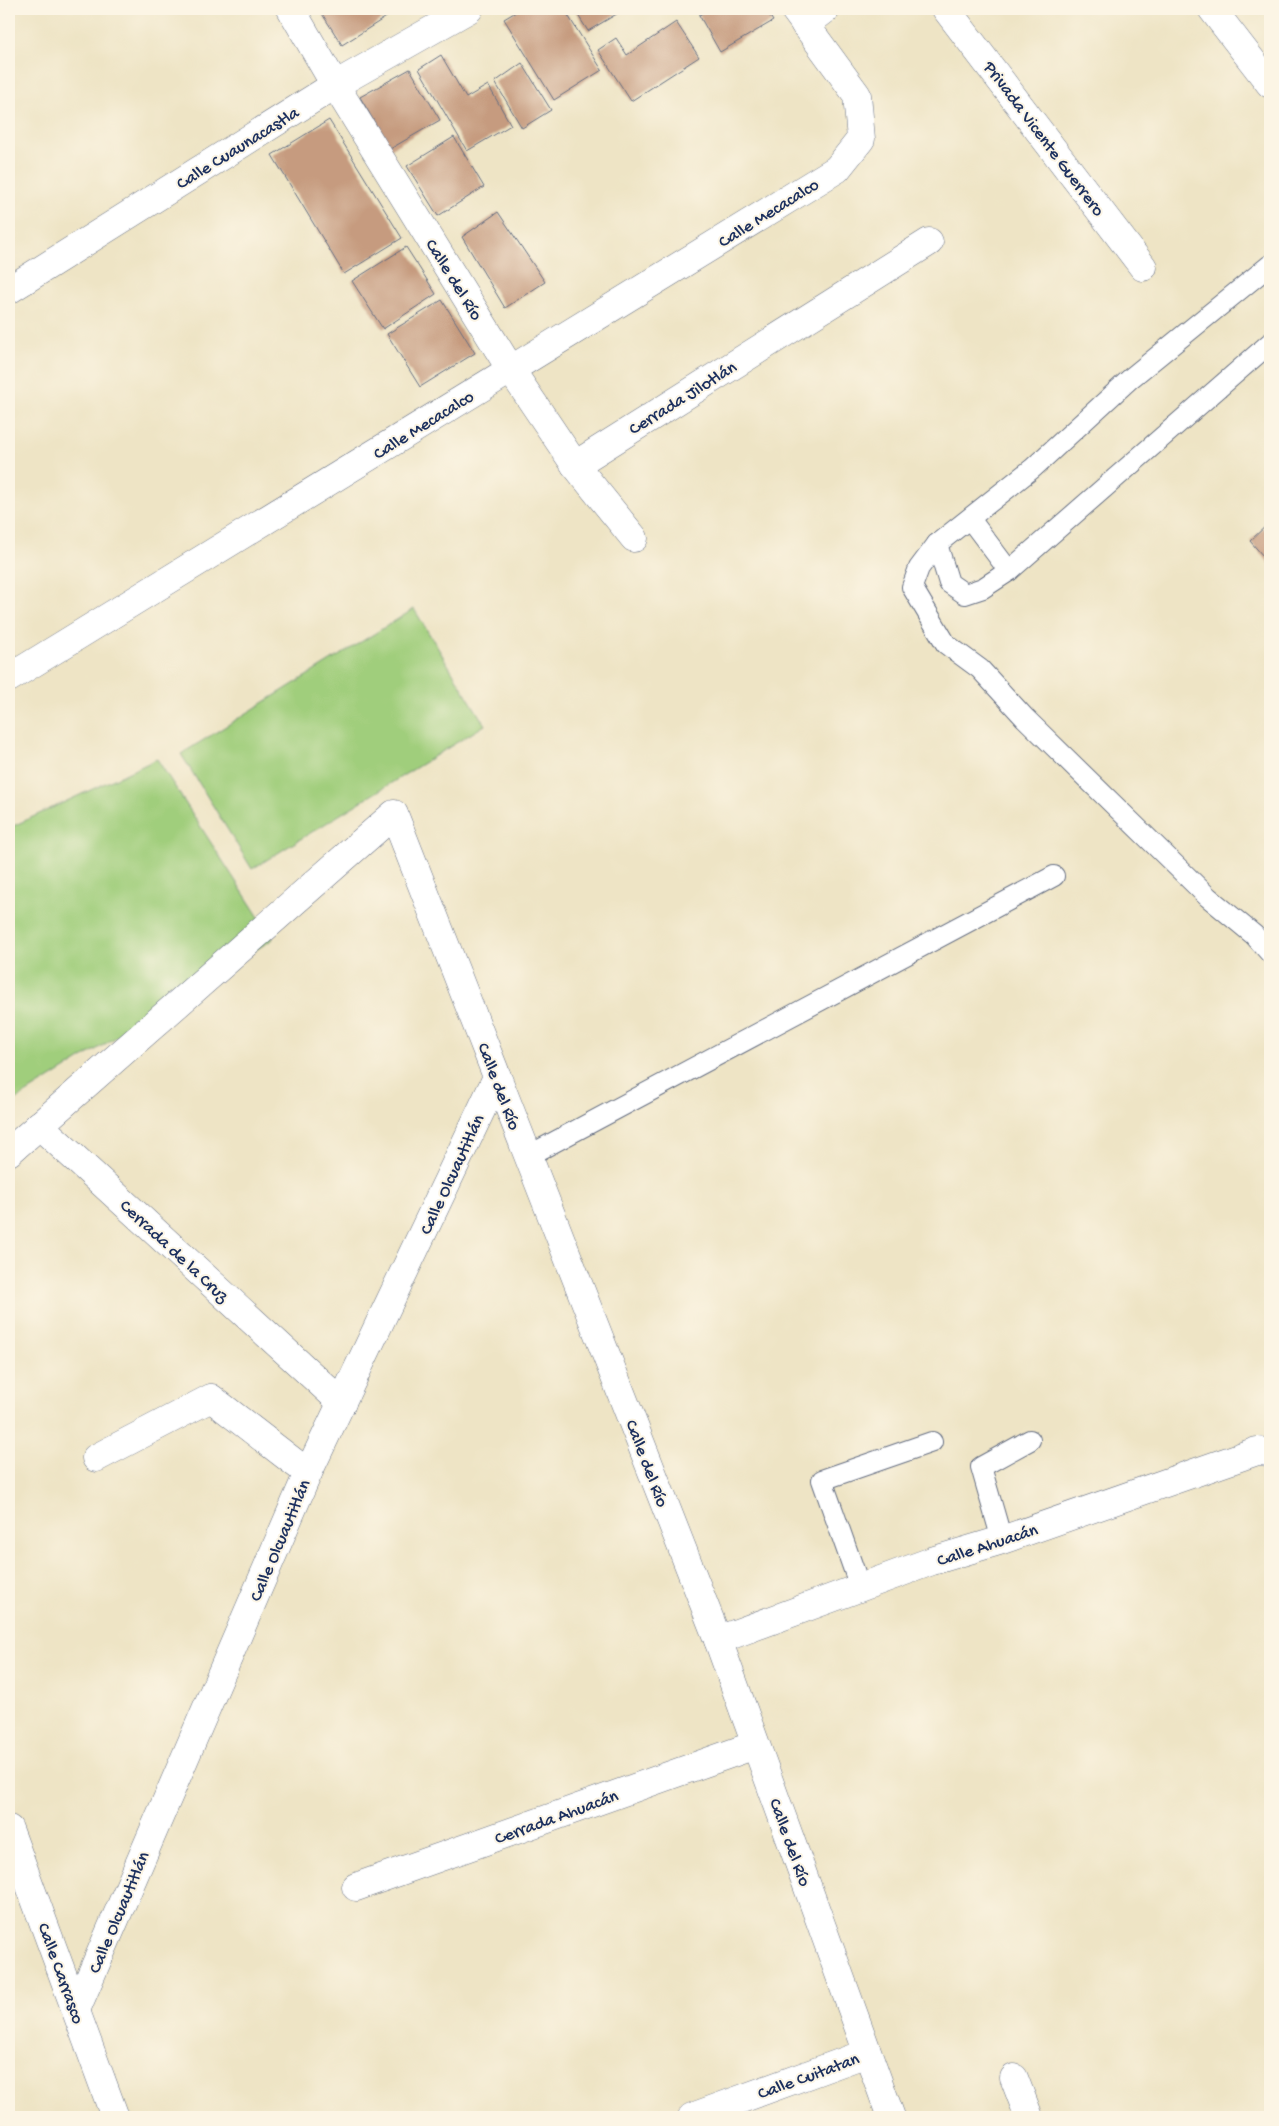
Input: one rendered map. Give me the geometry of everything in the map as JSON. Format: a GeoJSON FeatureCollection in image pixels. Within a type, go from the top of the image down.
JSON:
{"type":"FeatureCollection","features":[{"type":"Feature","properties":{"kind":"street","name":"Calle del Río"},"geometry":{"type":"LineString","coordinates":[[291,9],[335,86],[511,370],[575,465],[634,538]]}},
{"type":"Feature","properties":{"kind":"street","name":"Calle Cuaunacastla"},"geometry":{"type":"LineString","coordinates":[[9,290],[335,86],[469,9]]}},
{"type":"Feature","properties":{"kind":"street","name":"Privada Vicente Guerrero"},"geometry":{"type":"LineString","coordinates":[[946,9],[1143,267]]}},
{"type":"Feature","properties":{"kind":"street"},"geometry":{"type":"LineString","coordinates":[[1212,9],[1270,84]]}},
{"type":"Feature","properties":{"kind":"street","name":"Calle Mecacalco"},"geometry":{"type":"LineString","coordinates":[[9,678],[838,169],[861,138],[856,95],[808,14]]}},
{"type":"Feature","properties":{"kind":"street","name":"Cerrada Jilotlán"},"geometry":{"type":"LineString","coordinates":[[575,465],[929,242]]}},
{"type":"Feature","properties":{"kind":"street","name":"Calle del Río"},"geometry":{"type":"LineString","coordinates":[[38,1124],[394,814],[718,1640],[891,2117]]}},
{"type":"Feature","properties":{"kind":"street","name":"Calle Olcuautitlán"},"geometry":{"type":"LineString","coordinates":[[76,2010],[308,1473],[497,1077]]}},
{"type":"Feature","properties":{"kind":"street"},"geometry":{"type":"LineString","coordinates":[[9,1152],[38,1124]]}},
{"type":"Feature","properties":{"kind":"street","name":"Cerrada de la Cruz"},"geometry":{"type":"LineString","coordinates":[[38,1124],[342,1403]]}},
{"type":"Feature","properties":{"kind":"street"},"geometry":{"type":"LineString","coordinates":[[96,1458],[211,1398],[308,1473]]}},
{"type":"Feature","properties":{"kind":"street","name":"Calle Ahuacán"},"geometry":{"type":"LineString","coordinates":[[718,1640],[932,1562],[1264,1452]]}},
{"type":"Feature","properties":{"kind":"street","name":"Cerrada Ahuacán"},"geometry":{"type":"LineString","coordinates":[[356,1887],[755,1745]]}},
{"type":"Feature","properties":{"kind":"street","name":"Calle Carrasco"},"geometry":{"type":"LineString","coordinates":[[9,1829],[115,2117]]}},
{"type":"Feature","properties":{"kind":"street","name":"Calle Cuitatan"},"geometry":{"type":"LineString","coordinates":[[692,2117],[867,2053]]}},
{"type":"Feature","properties":{"kind":"street"},"geometry":{"type":"LineString","coordinates":[[1014,2078],[1029,2117]]}},
{"type":"Feature","properties":{"kind":"lane"},"geometry":{"type":"LineString","coordinates":[[1270,265],[1131,378],[1033,468],[936,544],[918,568],[912,588],[946,644],[980,669],[1025,718],[1208,897],[1254,935],[1270,953]]}},
{"type":"Feature","properties":{"kind":"lane"},"geometry":{"type":"LineString","coordinates":[[936,544],[949,583],[965,594],[983,588],[1008,571],[1270,343]]}},
{"type":"Feature","properties":{"kind":"lane"},"geometry":{"type":"LineString","coordinates":[[970,519],[1008,571]]}},
{"type":"Feature","properties":{"kind":"lane"},"geometry":{"type":"LineString","coordinates":[[528,1156],[1054,876]]}},
{"type":"Feature","properties":{"kind":"lane"},"geometry":{"type":"LineString","coordinates":[[1002,1540],[981,1466],[1030,1440]]}},
{"type":"Feature","properties":{"kind":"lane"},"geometry":{"type":"LineString","coordinates":[[860,1587],[822,1480],[932,1442]]}},
{"type":"Feature","properties":{"kind":"green space"},"geometry":{"type":"Polygon","coordinates":[[[414,609],[485,725],[252,869],[181,754],[414,609]]]}},
{"type":"Feature","properties":{"kind":"green space"},"geometry":{"type":"Polygon","coordinates":[[[157,759],[273,939],[9,1104],[9,828],[157,759]]]}},
{"type":"Feature","properties":{"kind":"building"},"geometry":{"type":"Polygon","coordinates":[[[319,9],[399,9],[342,45],[319,9]]]}},
{"type":"Feature","properties":{"kind":"building"},"geometry":{"type":"Polygon","coordinates":[[[521,9],[564,9],[602,70],[554,100],[504,19],[521,9]]]}},
{"type":"Feature","properties":{"kind":"building"},"geometry":{"type":"Polygon","coordinates":[[[574,9],[625,9],[588,31],[574,9]]]}},
{"type":"Feature","properties":{"kind":"building"},"geometry":{"type":"Polygon","coordinates":[[[710,9],[765,9],[773,21],[720,52],[699,15],[710,9]]]}},
{"type":"Feature","properties":{"kind":"building"},"geometry":{"type":"Polygon","coordinates":[[[676,22],[699,57],[631,101],[598,50],[616,38],[627,55],[676,22]]]}},
{"type":"Feature","properties":{"kind":"building"},"geometry":{"type":"Polygon","coordinates":[[[441,55],[466,98],[488,85],[511,125],[467,151],[419,69],[441,55]]]}},
{"type":"Feature","properties":{"kind":"building"},"geometry":{"type":"Polygon","coordinates":[[[522,63],[551,110],[522,128],[495,82],[522,63]]]}},
{"type":"Feature","properties":{"kind":"building"},"geometry":{"type":"Polygon","coordinates":[[[410,69],[440,120],[390,149],[360,97],[410,69]]]}},
{"type":"Feature","properties":{"kind":"building"},"geometry":{"type":"Polygon","coordinates":[[[329,120],[402,238],[344,274],[272,155],[329,120]]]}},
{"type":"Feature","properties":{"kind":"building"},"geometry":{"type":"Polygon","coordinates":[[[454,137],[484,187],[438,216],[407,166],[454,137]]]}},
{"type":"Feature","properties":{"kind":"building"},"geometry":{"type":"Polygon","coordinates":[[[498,212],[545,282],[505,308],[462,237],[498,212]]]}},
{"type":"Feature","properties":{"kind":"building"},"geometry":{"type":"Polygon","coordinates":[[[406,247],[436,294],[383,329],[352,281],[406,247]]]}},
{"type":"Feature","properties":{"kind":"building"},"geometry":{"type":"Polygon","coordinates":[[[442,300],[475,353],[420,387],[387,334],[442,300]]]}},
{"type":"Feature","properties":{"kind":"building"},"geometry":{"type":"Polygon","coordinates":[[[1270,522],[1270,564],[1250,541],[1270,522]]]}}]}
